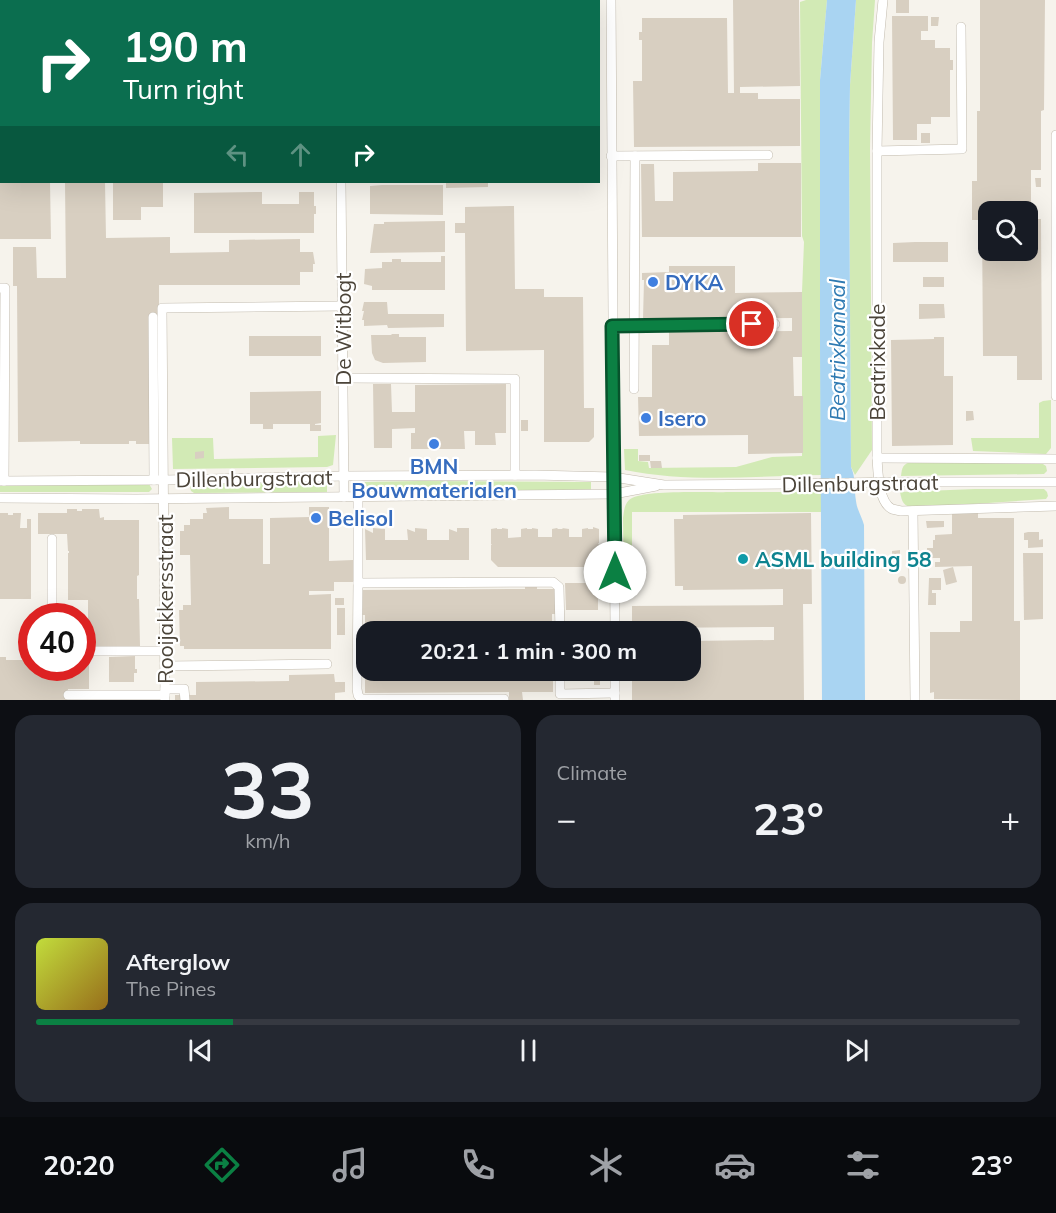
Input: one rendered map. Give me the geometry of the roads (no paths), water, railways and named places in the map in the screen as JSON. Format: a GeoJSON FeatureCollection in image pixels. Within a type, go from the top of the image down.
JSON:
{"type":"FeatureCollection","features":[{"type":"Feature","properties":{"kind":"street"},"geometry":{"type":"LineString","coordinates":[[611,0],[615,621]]}},
{"type":"Feature","properties":{"kind":"street","name":"Beatrixkade"},"geometry":{"type":"LineString","coordinates":[[883,0],[879,42],[877,151],[877,458],[881,491],[886,504],[892,509],[913,511]]}},
{"type":"Feature","properties":{"kind":"street"},"geometry":{"type":"LineString","coordinates":[[877,151],[962,149],[961,27]]}},
{"type":"Feature","properties":{"kind":"street"},"geometry":{"type":"LineString","coordinates":[[1056,135],[1056,396]]}},
{"type":"Feature","properties":{"kind":"street"},"geometry":{"type":"LineString","coordinates":[[611,156],[768,155]]}},
{"type":"Feature","properties":{"kind":"street"},"geometry":{"type":"LineString","coordinates":[[634,389],[635,156]]}},
{"type":"Feature","properties":{"kind":"street","name":"De Witbogt"},"geometry":{"type":"LineString","coordinates":[[341,183],[344,476]]}},
{"type":"Feature","properties":{"kind":"street"},"geometry":{"type":"LineString","coordinates":[[0,288],[5,288],[2,481]]}},
{"type":"Feature","properties":{"kind":"street"},"geometry":{"type":"LineString","coordinates":[[159,480],[162,308],[342,306]]}},
{"type":"Feature","properties":{"kind":"street"},"geometry":{"type":"LineString","coordinates":[[153,317],[159,480]]}},
{"type":"Feature","properties":{"kind":"street"},"geometry":{"type":"LineString","coordinates":[[612,326],[775,324]]}},
{"type":"Feature","properties":{"kind":"street"},"geometry":{"type":"LineString","coordinates":[[343,378],[515,380],[515,475]]}},
{"type":"Feature","properties":{"kind":"street","name":"Dillenburgstraat"},"geometry":{"type":"LineString","coordinates":[[877,458],[1056,459]]}},
{"type":"Feature","properties":{"kind":"street","name":"Dillenburgstraat"},"geometry":{"type":"LineString","coordinates":[[2,481],[515,475],[613,477],[664,485],[1056,482]]}},
{"type":"Feature","properties":{"kind":"street","name":"Dillenburgstraat"},"geometry":{"type":"LineString","coordinates":[[344,476],[344,497]]}},
{"type":"Feature","properties":{"kind":"street","name":"Dillenburgstraat"},"geometry":{"type":"LineString","coordinates":[[159,480],[164,499]]}},
{"type":"Feature","properties":{"kind":"street","name":"Dillenburgstraat"},"geometry":{"type":"LineString","coordinates":[[0,498],[164,499],[614,494],[664,485]]}},
{"type":"Feature","properties":{"kind":"street"},"geometry":{"type":"LineString","coordinates":[[358,497],[357,689],[359,697],[363,699],[504,699]]}},
{"type":"Feature","properties":{"kind":"street","name":"Rooijakkersstraat"},"geometry":{"type":"LineString","coordinates":[[164,499],[165,695]]}},
{"type":"Feature","properties":{"kind":"street","name":"Dillenburgstraat"},"geometry":{"type":"LineString","coordinates":[[913,511],[1056,506]]}},
{"type":"Feature","properties":{"kind":"street"},"geometry":{"type":"LineString","coordinates":[[913,511],[915,700]]}},
{"type":"Feature","properties":{"kind":"street"},"geometry":{"type":"LineString","coordinates":[[52,539],[52,603]]}},
{"type":"Feature","properties":{"kind":"street"},"geometry":{"type":"LineString","coordinates":[[358,584],[553,582],[559,587],[560,621]]}},
{"type":"Feature","properties":{"kind":"street"},"geometry":{"type":"LineString","coordinates":[[96,651],[165,651]]}},
{"type":"Feature","properties":{"kind":"street"},"geometry":{"type":"LineString","coordinates":[[165,666],[327,664]]}},
{"type":"Feature","properties":{"kind":"street"},"geometry":{"type":"LineString","coordinates":[[560,681],[560,694],[615,697],[615,681]]}},
{"type":"Feature","properties":{"kind":"street"},"geometry":{"type":"LineString","coordinates":[[68,695],[165,695],[184,689],[184,700]]}},
{"type":"Feature","properties":{"kind":"water","name":"Beatrixkanaal"},"geometry":{"type":"Polygon","coordinates":[[[827,0],[856,0],[850,85],[849,149],[851,467],[857,504],[864,525],[865,700],[822,700],[820,80],[827,0]]]}},
{"type":"Feature","properties":{"kind":"place","name":"DYKA"},"geometry":{"type":"Point","coordinates":[653,282]}},
{"type":"Feature","properties":{"kind":"place","name":"Isero"},"geometry":{"type":"Point","coordinates":[646,418]}},
{"type":"Feature","properties":{"kind":"place","name":"BMN Bouwmaterialen"},"geometry":{"type":"Point","coordinates":[434,444]}},
{"type":"Feature","properties":{"kind":"place","name":"Belisol"},"geometry":{"type":"Point","coordinates":[316,518]}},
{"type":"Feature","properties":{"kind":"place","name":"ASML building 58"},"geometry":{"type":"Point","coordinates":[743,559]}}]}
